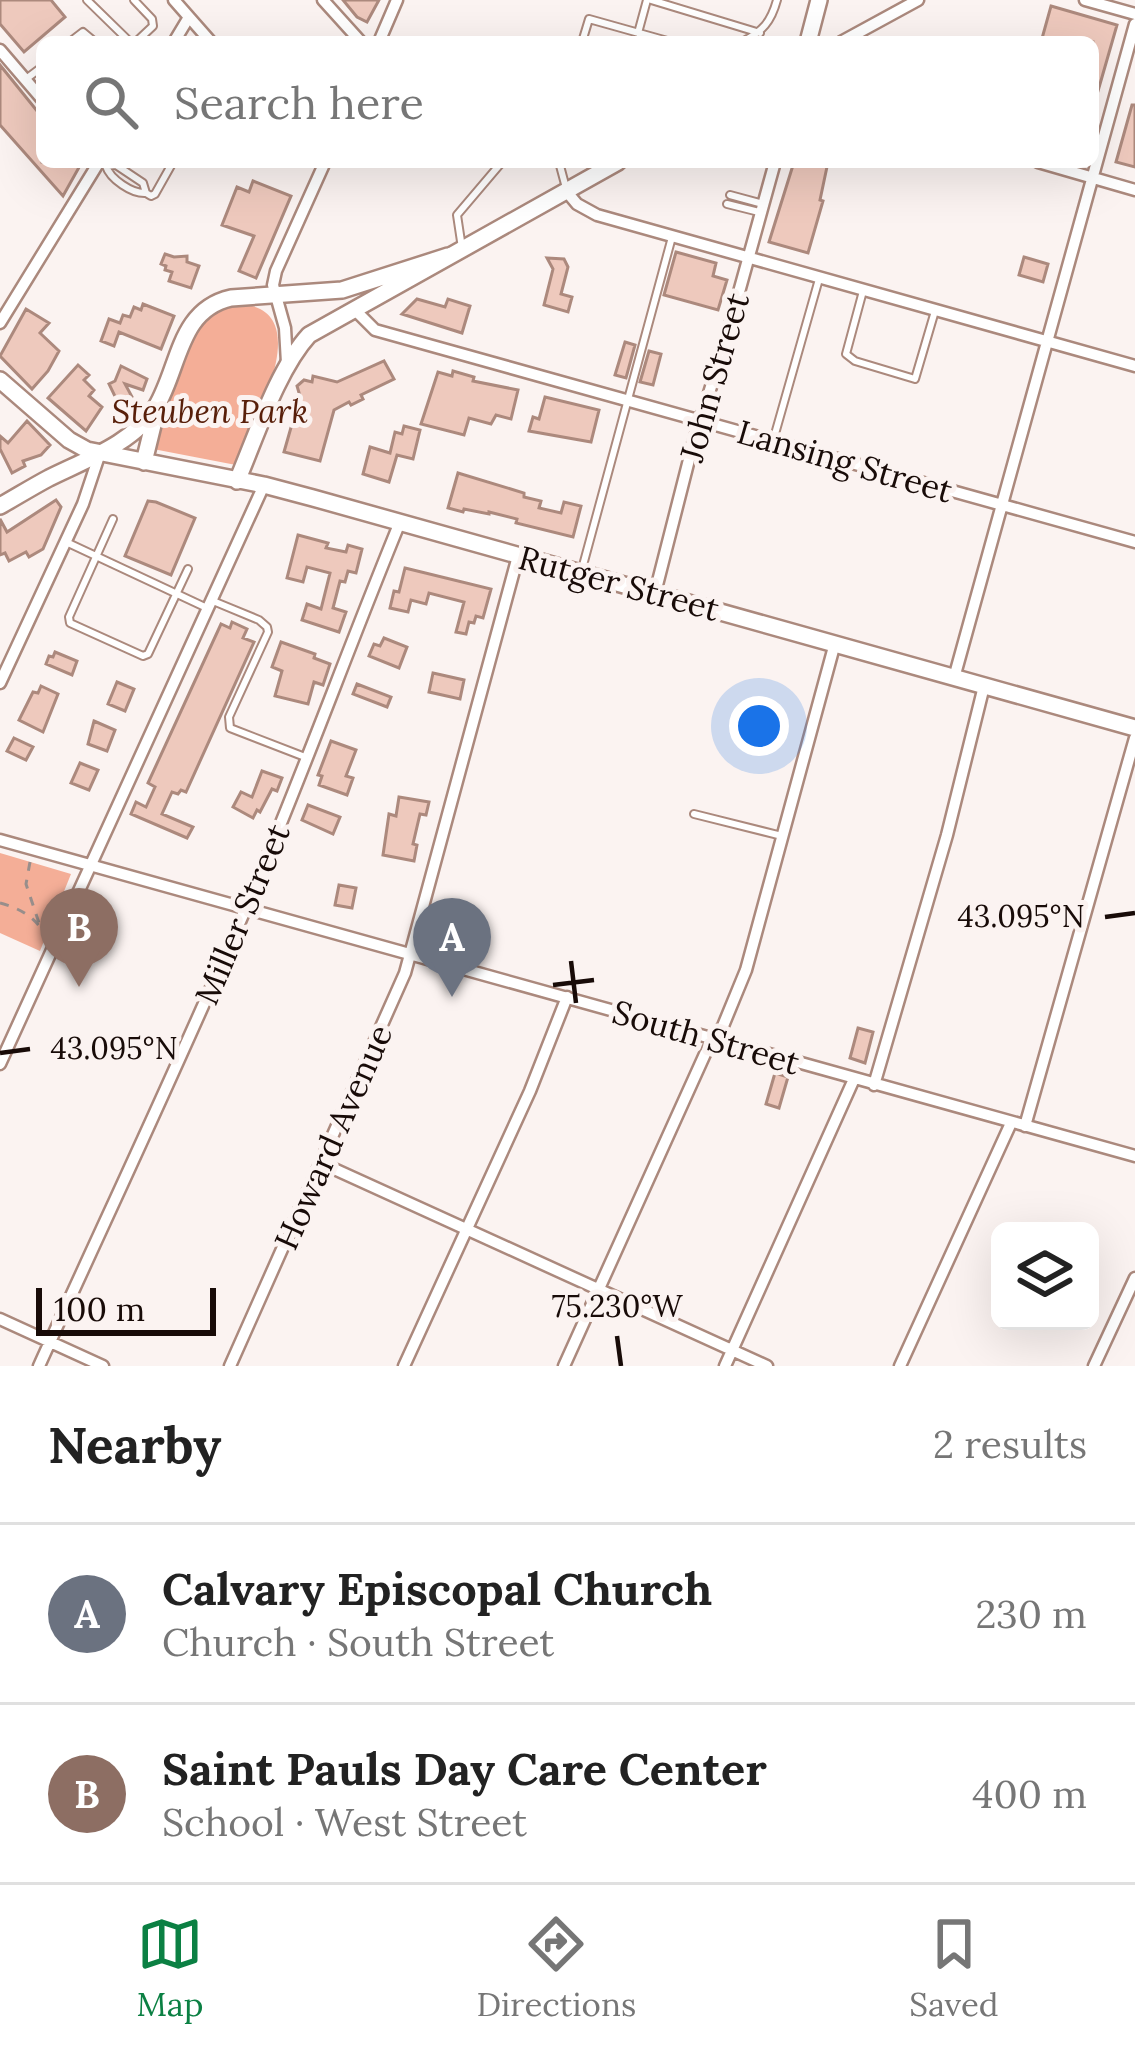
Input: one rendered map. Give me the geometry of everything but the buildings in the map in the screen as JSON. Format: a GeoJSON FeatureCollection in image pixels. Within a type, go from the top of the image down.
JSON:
{"type":"FeatureCollection","features":[{"type":"Feature","properties":{"kind":"street"},"geometry":{"type":"LineString","coordinates":[[174,0],[206,36]]}},
{"type":"Feature","properties":{"kind":"street"},"geometry":{"type":"LineString","coordinates":[[323,0],[356,36]]}},
{"type":"Feature","properties":{"kind":"street"},"geometry":{"type":"LineString","coordinates":[[382,36],[397,0]]}},
{"type":"Feature","properties":{"kind":"street"},"geometry":{"type":"LineString","coordinates":[[810,36],[819,0]]}},
{"type":"Feature","properties":{"kind":"street"},"geometry":{"type":"LineString","coordinates":[[852,36],[918,0]]}},
{"type":"Feature","properties":{"kind":"street"},"geometry":{"type":"LineString","coordinates":[[1085,0],[1135,14]]}},
{"type":"Feature","properties":{"kind":"street"},"geometry":{"type":"LineString","coordinates":[[177,36],[189,16]]}},
{"type":"Feature","properties":{"kind":"street"},"geometry":{"type":"LineString","coordinates":[[1099,156],[1135,24]]}},
{"type":"Feature","properties":{"kind":"street"},"geometry":{"type":"LineString","coordinates":[[0,50],[36,92]]}},
{"type":"Feature","properties":{"kind":"street"},"geometry":{"type":"LineString","coordinates":[[0,322],[97,168]]}},
{"type":"Feature","properties":{"kind":"street"},"geometry":{"type":"LineString","coordinates":[[287,366],[285,328],[273,284],[322,168]]}},
{"type":"Feature","properties":{"kind":"street"},"geometry":{"type":"LineString","coordinates":[[237,481],[287,366],[309,335],[608,168]]}},
{"type":"Feature","properties":{"kind":"street","name":"John Street"},"geometry":{"type":"LineString","coordinates":[[655,593],[773,168]]}},
{"type":"Feature","properties":{"kind":"street"},"geometry":{"type":"LineString","coordinates":[[1059,168],[1135,190]]}},
{"type":"Feature","properties":{"kind":"street"},"geometry":{"type":"LineString","coordinates":[[954,678],[1096,168]]}},
{"type":"Feature","properties":{"kind":"street"},"geometry":{"type":"LineString","coordinates":[[567,192],[597,214],[672,237],[1135,366]]}},
{"type":"Feature","properties":{"kind":"street"},"geometry":{"type":"LineString","coordinates":[[144,462],[158,404],[201,310],[231,298],[342,290],[455,252]]}},
{"type":"Feature","properties":{"kind":"street","name":"Lansing Street"},"geometry":{"type":"LineString","coordinates":[[354,309],[375,331],[1135,542]]}},
{"type":"Feature","properties":{"kind":"street","name":"Rutger Street"},"geometry":{"type":"LineString","coordinates":[[0,380],[87,450],[264,485],[1135,728]]}},
{"type":"Feature","properties":{"kind":"street"},"geometry":{"type":"LineString","coordinates":[[0,506],[100,453],[140,427],[158,404]]}},
{"type":"Feature","properties":{"kind":"street"},"geometry":{"type":"LineString","coordinates":[[0,683],[66,542],[100,453]]}},
{"type":"Feature","properties":{"kind":"street"},"geometry":{"type":"LineString","coordinates":[[0,1064],[264,485]]}},
{"type":"Feature","properties":{"kind":"street","name":"Miller Street"},"geometry":{"type":"LineString","coordinates":[[39,1366],[246,909],[400,522]]}},
{"type":"Feature","properties":{"kind":"street","name":"Howard Avenue"},"geometry":{"type":"LineString","coordinates":[[230,1366],[405,973],[518,556]]}},
{"type":"Feature","properties":{"kind":"street"},"geometry":{"type":"LineString","coordinates":[[564,1366],[746,970],[835,644]]}},
{"type":"Feature","properties":{"kind":"street"},"geometry":{"type":"LineString","coordinates":[[874,1085],[947,835],[984,686]]}},
{"type":"Feature","properties":{"kind":"street"},"geometry":{"type":"LineString","coordinates":[[1025,1126],[1135,737]]}},
{"type":"Feature","properties":{"kind":"street","name":"South Street"},"geometry":{"type":"LineString","coordinates":[[0,840],[1135,1156]]}},
{"type":"Feature","properties":{"kind":"street"},"geometry":{"type":"LineString","coordinates":[[404,1366],[530,1090],[566,998]]}},
{"type":"Feature","properties":{"kind":"street"},"geometry":{"type":"LineString","coordinates":[[724,1366],[854,1079]]}},
{"type":"Feature","properties":{"kind":"street"},"geometry":{"type":"LineString","coordinates":[[900,1366],[1011,1123]]}},
{"type":"Feature","properties":{"kind":"street"},"geometry":{"type":"LineString","coordinates":[[321,1163],[766,1366]]}},
{"type":"Feature","properties":{"kind":"street"},"geometry":{"type":"LineString","coordinates":[[1094,1366],[1135,1278]]}},
{"type":"Feature","properties":{"kind":"street"},"geometry":{"type":"LineString","coordinates":[[0,1319],[103,1366]]}},
{"type":"Feature","properties":{"kind":"lane"},"geometry":{"type":"LineString","coordinates":[[87,0],[126,36]]}},
{"type":"Feature","properties":{"kind":"lane"},"geometry":{"type":"LineString","coordinates":[[134,0],[152,20],[153,26],[140,36]]}},
{"type":"Feature","properties":{"kind":"lane"},"geometry":{"type":"LineString","coordinates":[[638,32],[649,0],[760,32]]}},
{"type":"Feature","properties":{"kind":"lane"},"geometry":{"type":"LineString","coordinates":[[753,36],[771,20],[777,0]]}},
{"type":"Feature","properties":{"kind":"lane"},"geometry":{"type":"LineString","coordinates":[[584,36],[589,19],[651,36]]}},
{"type":"Feature","properties":{"kind":"lane"},"geometry":{"type":"LineString","coordinates":[[26,79],[36,72]]}},
{"type":"Feature","properties":{"kind":"lane"},"geometry":{"type":"LineString","coordinates":[[105,168],[136,192],[151,196],[169,168]]}},
{"type":"Feature","properties":{"kind":"lane"},"geometry":{"type":"LineString","coordinates":[[120,168],[143,183],[146,193]]}},
{"type":"Feature","properties":{"kind":"lane"},"geometry":{"type":"LineString","coordinates":[[126,172],[128,168]]}},
{"type":"Feature","properties":{"kind":"lane"},"geometry":{"type":"LineString","coordinates":[[455,252],[457,214],[497,168]]}},
{"type":"Feature","properties":{"kind":"lane"},"geometry":{"type":"LineString","coordinates":[[561,168],[567,192]]}},
{"type":"Feature","properties":{"kind":"lane"},"geometry":{"type":"LineString","coordinates":[[729,200],[762,208]]}},
{"type":"Feature","properties":{"kind":"lane"},"geometry":{"type":"LineString","coordinates":[[581,573],[672,237]]}},
{"type":"Feature","properties":{"kind":"lane"},"geometry":{"type":"LineString","coordinates":[[773,441],[819,279]]}},
{"type":"Feature","properties":{"kind":"lane"},"geometry":{"type":"LineString","coordinates":[[863,291],[846,354],[915,379],[935,310]]}},
{"type":"Feature","properties":{"kind":"lane"},"geometry":{"type":"LineString","coordinates":[[113,519],[70,622],[143,656],[148,654],[188,569]]}},
{"type":"Feature","properties":{"kind":"lane"},"geometry":{"type":"LineString","coordinates":[[66,542],[177,594],[259,620],[267,627],[230,717],[230,728],[308,759]]}},
{"type":"Feature","properties":{"kind":"lane"},"geometry":{"type":"LineString","coordinates":[[694,814],[782,836]]}},
{"type":"Feature","properties":{"kind":"path"},"geometry":{"type":"LineString","coordinates":[[30,862],[26,884],[44,934]]}},
{"type":"Feature","properties":{"kind":"path"},"geometry":{"type":"LineString","coordinates":[[0,903],[39,923]]}},
{"type":"Feature","properties":{"kind":"green space","name":"Steuben Park"},"geometry":{"type":"Polygon","coordinates":[[[241,304],[264,311],[275,326],[278,347],[265,399],[236,465],[153,449],[169,392],[198,329],[222,306],[241,304]]]}},
{"type":"Feature","properties":{"kind":"green space"},"geometry":{"type":"Polygon","coordinates":[[[0,853],[71,874],[40,951],[0,933],[0,853]]]}},
{"type":"Feature","properties":{"kind":"place","name":"Saint Pauls Day Care Center"},"geometry":{"type":"Point","coordinates":[79,987]}},
{"type":"Feature","properties":{"kind":"place","name":"Calvary Episcopal Church"},"geometry":{"type":"Point","coordinates":[452,997]}}]}
